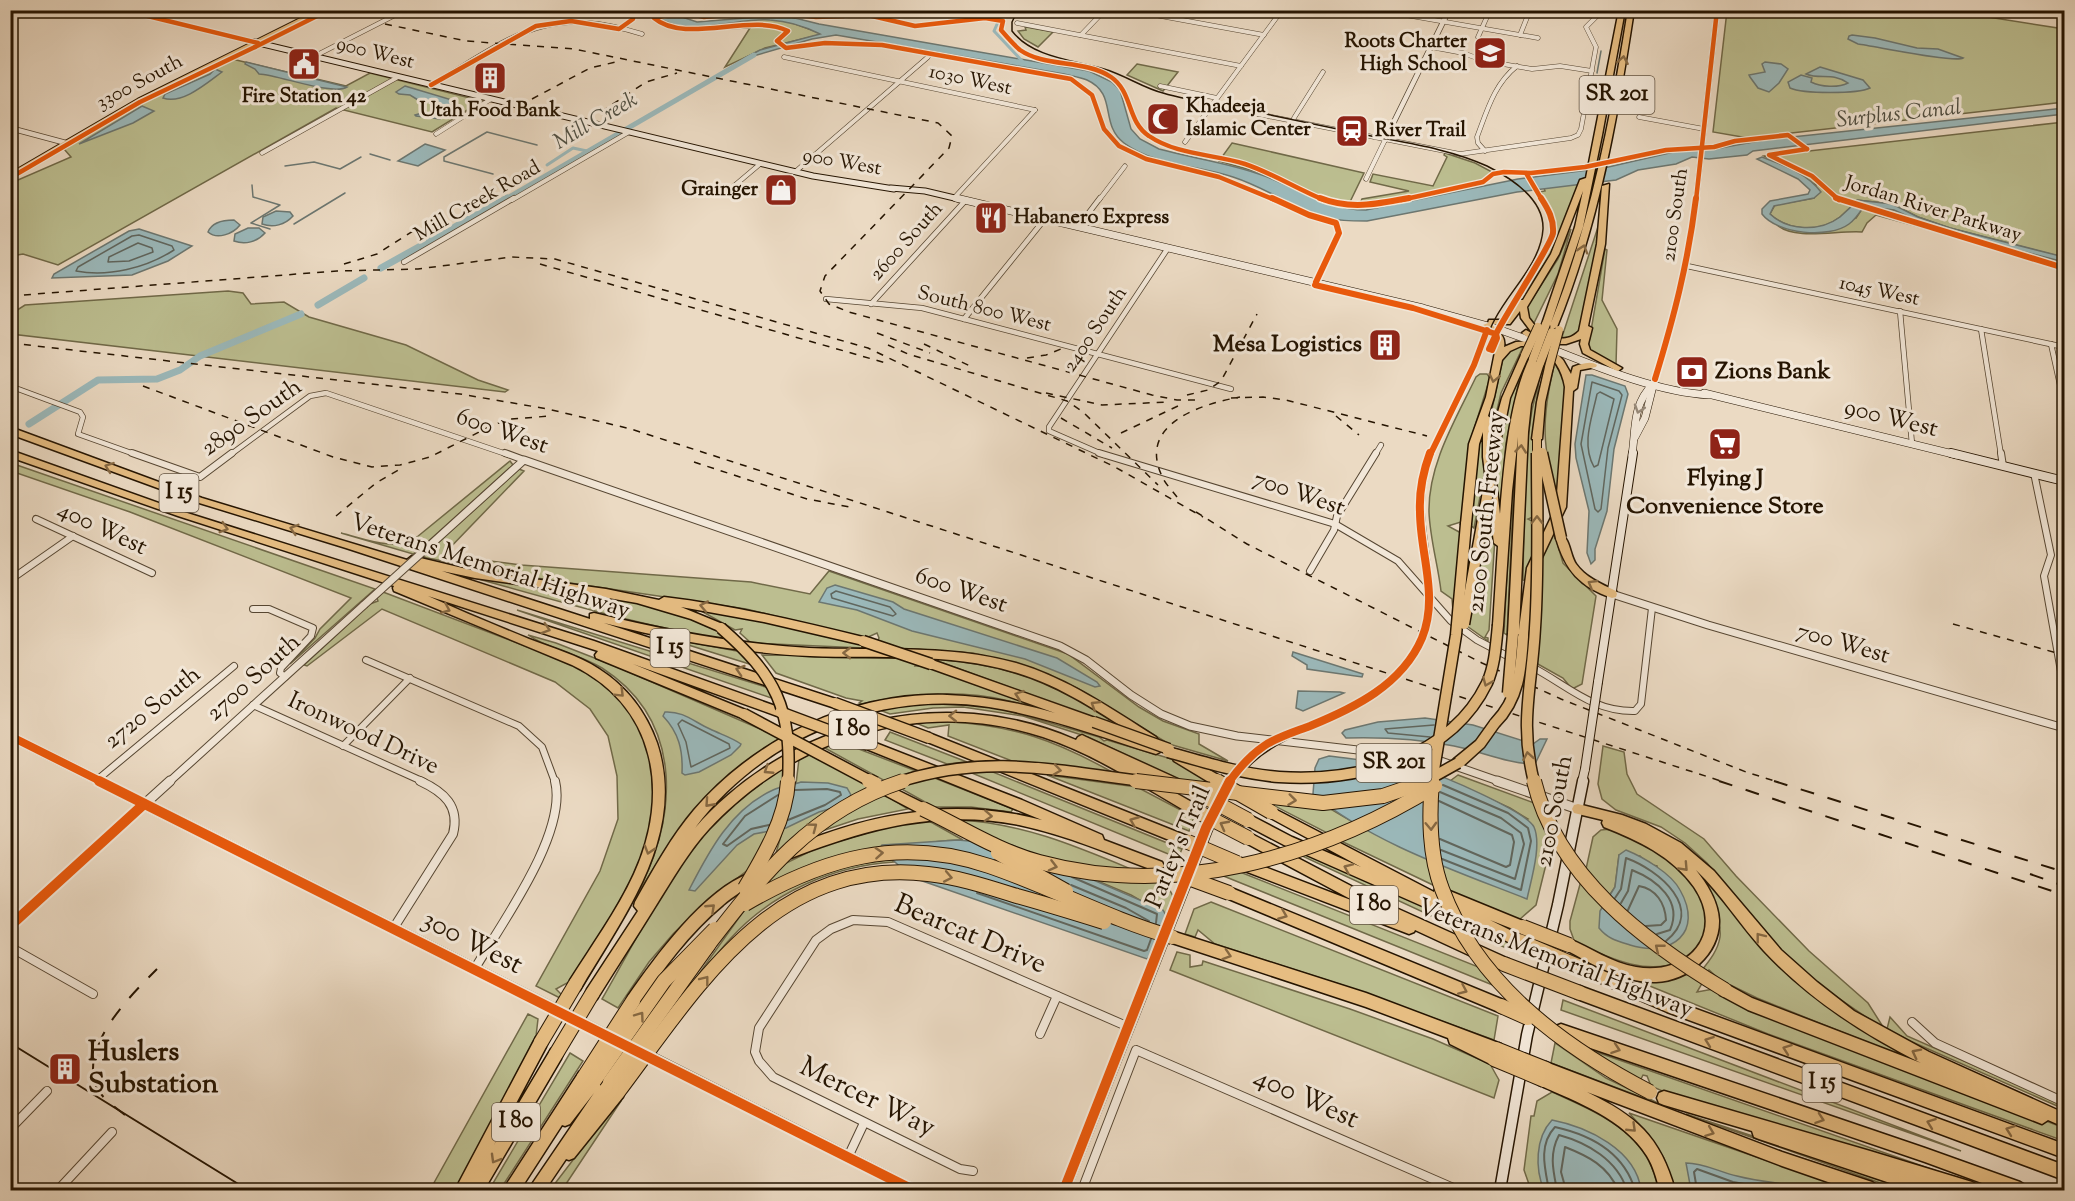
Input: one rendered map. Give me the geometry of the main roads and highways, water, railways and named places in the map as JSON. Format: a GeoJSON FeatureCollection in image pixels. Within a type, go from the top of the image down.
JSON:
{"type":"FeatureCollection","features":[{"type":"Feature","properties":{"kind":"highway"},"geometry":{"type":"LineString","coordinates":[[1616,49],[1614,41],[1617,10]]}},
{"type":"Feature","properties":{"kind":"highway","name":"SR 201"},"geometry":{"type":"LineString","coordinates":[[1586,184],[1594,140],[1599,135],[1622,10]]}},
{"type":"Feature","properties":{"kind":"highway","name":"SR 201"},"geometry":{"type":"LineString","coordinates":[[1603,186],[1610,166],[1606,159],[1631,10]]}},
{"type":"Feature","properties":{"kind":"highway"},"geometry":{"type":"LineString","coordinates":[[1628,32],[1638,10]]}},
{"type":"Feature","properties":{"kind":"highway"},"geometry":{"type":"LineString","coordinates":[[1518,635],[1532,568],[1561,507],[1569,405],[1567,373],[1529,326],[1522,310],[1550,263],[1586,184]]}},
{"type":"Feature","properties":{"kind":"highway","name":"2100 South Freeway"},"geometry":{"type":"LineString","coordinates":[[1092,726],[1211,764],[1259,775],[1317,778],[1368,771],[1411,756],[1449,732],[1477,701],[1491,669],[1498,625],[1511,446],[1520,400],[1550,326],[1586,184]]}},
{"type":"Feature","properties":{"kind":"highway"},"geometry":{"type":"LineString","coordinates":[[1446,697],[1457,658],[1506,398],[1537,361],[1550,326],[1565,305],[1603,186]]}},
{"type":"Feature","properties":{"kind":"highway"},"geometry":{"type":"LineString","coordinates":[[1499,358],[1504,350],[1517,344],[1564,342],[1578,338],[1583,332],[1601,244],[1603,186]]}},
{"type":"Feature","properties":{"kind":"highway"},"geometry":{"type":"LineString","coordinates":[[1489,324],[1506,322],[1511,319],[1550,263]]}},
{"type":"Feature","properties":{"kind":"highway"},"geometry":{"type":"LineString","coordinates":[[1588,311],[1586,351],[1618,368]]}},
{"type":"Feature","properties":{"kind":"highway"},"geometry":{"type":"LineString","coordinates":[[1489,324],[1501,337],[1499,358],[1472,455],[1455,649],[1433,779],[1431,839],[1440,879],[1458,924],[1491,972],[1526,1011],[1586,1057],[1657,1095],[1693,1110],[1932,1191]]}},
{"type":"Feature","properties":{"kind":"highway"},"geometry":{"type":"LineString","coordinates":[[1524,335],[1562,350]]}},
{"type":"Feature","properties":{"kind":"highway"},"geometry":{"type":"LineString","coordinates":[[1537,361],[1541,402],[1536,603],[1526,735],[1533,778],[1550,822],[1565,849],[1593,886],[1616,911],[1674,960],[1748,1003],[2064,1126]]}},
{"type":"Feature","properties":{"kind":"highway","name":"2100 South Freeway"},"geometry":{"type":"LineString","coordinates":[[1518,635],[1521,443],[1537,361]]}},
{"type":"Feature","properties":{"kind":"highway"},"geometry":{"type":"LineString","coordinates":[[1569,405],[1576,369],[1580,366],[1593,365]]}},
{"type":"Feature","properties":{"kind":"highway"},"geometry":{"type":"LineString","coordinates":[[1490,397],[1486,431],[1499,535],[1501,585]]}},
{"type":"Feature","properties":{"kind":"highway","name":"Veterans Memorial Highway"},"geometry":{"type":"LineString","coordinates":[[10,430],[199,500],[350,545],[716,662],[835,703],[929,738],[1237,863],[2064,1173]]}},
{"type":"Feature","properties":{"kind":"highway"},"geometry":{"type":"LineString","coordinates":[[1539,440],[1565,554],[1575,571],[1592,585],[1612,594]]}},
{"type":"Feature","properties":{"kind":"highway","name":"Veterans Memorial Highway"},"geometry":{"type":"LineString","coordinates":[[10,453],[181,514],[590,644],[780,712],[1057,820],[1174,873],[1228,893],[1560,1031],[1925,1155],[2020,1191]]}},
{"type":"Feature","properties":{"kind":"highway"},"geometry":{"type":"LineString","coordinates":[[350,545],[480,576],[692,604],[788,623],[863,642],[931,664],[1092,726]]}},
{"type":"Feature","properties":{"kind":"highway"},"geometry":{"type":"LineString","coordinates":[[334,562],[596,672],[625,698],[647,730],[659,772],[659,801],[647,859],[631,891],[541,1042],[462,1191]]}},
{"type":"Feature","properties":{"kind":"highway"},"geometry":{"type":"LineString","coordinates":[[538,1191],[614,1087],[769,848],[786,795],[790,771],[788,728],[777,692],[759,662],[741,642],[701,617],[615,595]]}},
{"type":"Feature","properties":{"kind":"highway"},"geometry":{"type":"LineString","coordinates":[[504,596],[654,632],[736,646],[822,652],[940,654],[998,663],[1034,674],[1079,695],[1271,812],[1519,941],[1667,1005],[2064,1150]]}},
{"type":"Feature","properties":{"kind":"highway","name":"SR 201"},"geometry":{"type":"LineString","coordinates":[[1466,758],[1480,744],[1495,723],[1504,716],[1515,692],[1518,635]]}},
{"type":"Feature","properties":{"kind":"highway"},"geometry":{"type":"LineString","coordinates":[[590,644],[600,655],[744,714],[1006,851],[1059,867],[1089,873],[1137,876],[1200,872],[1279,856],[1318,845],[1394,812],[1461,767],[1466,758]]}},
{"type":"Feature","properties":{"kind":"highway"},"geometry":{"type":"LineString","coordinates":[[596,989],[678,841],[699,814],[745,768],[800,733],[838,717],[877,706],[939,699],[999,704],[1092,726]]}},
{"type":"Feature","properties":{"kind":"highway","name":"I 80"},"geometry":{"type":"LineString","coordinates":[[477,1191],[556,1054],[690,843],[728,801],[763,774],[820,742],[869,726],[931,716],[987,719],[1034,729],[1070,742],[1368,902],[1504,964]]}},
{"type":"Feature","properties":{"kind":"highway"},"geometry":{"type":"LineString","coordinates":[[987,719],[1013,719],[1072,735],[1377,881],[1499,931]]}},
{"type":"Feature","properties":{"kind":"highway"},"geometry":{"type":"LineString","coordinates":[[705,949],[772,865],[806,832],[834,812],[864,795],[927,772],[970,766],[1015,765],[1302,802],[1328,803],[1362,800],[1404,790],[1436,777],[1466,758]]}},
{"type":"Feature","properties":{"kind":"highway"},"geometry":{"type":"LineString","coordinates":[[923,808],[1048,882],[1097,906],[1172,937]]}},
{"type":"Feature","properties":{"kind":"highway"},"geometry":{"type":"LineString","coordinates":[[1339,849],[1617,967],[1650,976],[1682,970],[1704,952],[1712,936],[1712,920],[1700,885],[1669,852],[1644,837],[1578,809]]}},
{"type":"Feature","properties":{"kind":"highway"},"geometry":{"type":"LineString","coordinates":[[1578,809],[1601,813],[1649,831],[1684,851],[1726,893],[1766,945],[1842,1011],[1944,1067],[2064,1120]]}},
{"type":"Feature","properties":{"kind":"highway"},"geometry":{"type":"LineString","coordinates":[[589,1079],[633,1001],[664,955],[720,900],[781,857],[817,841],[901,819],[948,815],[991,815],[1054,829],[1158,866]]}},
{"type":"Feature","properties":{"kind":"highway"},"geometry":{"type":"LineString","coordinates":[[513,1189],[589,1079],[669,974],[693,948],[745,904],[805,871],[839,859],[904,851],[977,862],[1132,926],[1172,937],[1418,1019],[1545,1075],[1872,1191]]}},
{"type":"Feature","properties":{"kind":"highway"},"geometry":{"type":"LineString","coordinates":[[614,1087],[728,951],[772,914],[814,891],[852,878],[894,873],[919,873],[949,877],[1139,933],[1172,937]]}},
{"type":"Feature","properties":{"kind":"highway"},"geometry":{"type":"LineString","coordinates":[[1545,1075],[1607,1109],[1630,1125],[1658,1160],[1667,1191]]}},
{"type":"Feature","properties":{"kind":"highway"},"geometry":{"type":"LineString","coordinates":[[1657,1095],[1870,1158],[1972,1191]]}},
{"type":"Feature","properties":{"kind":"main road","name":"3300 South"},"geometry":{"type":"LineString","coordinates":[[10,173],[139,101],[322,10]]}},
{"type":"Feature","properties":{"kind":"main road","name":"900 West"},"geometry":{"type":"LineString","coordinates":[[256,42],[795,172],[954,198],[1426,308],[1444,309],[1524,335]]}},
{"type":"Feature","properties":{"kind":"main road","name":"900 West"},"geometry":{"type":"LineString","coordinates":[[1562,350],[1654,381]]}},
{"type":"Feature","properties":{"kind":"main road","name":"900 West"},"geometry":{"type":"LineString","coordinates":[[1562,350],[1593,365],[1654,381],[2064,481]]}},
{"type":"Feature","properties":{"kind":"main road","name":"2100 South"},"geometry":{"type":"LineString","coordinates":[[1500,1191],[1527,1035],[1578,809],[1635,437],[1641,430],[1653,393],[1654,381]]}},
{"type":"Feature","properties":{"kind":"main road","name":"300 West"},"geometry":{"type":"LineString","coordinates":[[10,736],[914,1191]]}},
{"type":"Feature","properties":{"kind":"water"},"geometry":{"type":"Polygon","coordinates":[[[652,11],[664,11],[697,22],[783,15],[819,24],[1089,71],[1112,82],[1120,90],[1131,129],[1140,139],[1159,149],[1249,171],[1325,202],[1352,209],[1366,210],[1518,179],[1604,168],[1678,151],[1715,149],[1764,140],[2064,108],[2064,114],[1753,151],[1747,155],[1709,159],[1692,157],[1676,164],[1638,170],[1616,180],[1517,192],[1367,221],[1344,220],[1327,218],[1310,212],[1233,177],[1163,161],[1136,151],[1124,143],[1112,127],[1102,93],[1096,86],[1082,78],[836,35],[812,39],[743,59],[760,50],[820,34],[796,24],[770,20],[692,27],[676,25],[663,20],[652,11]]]}},
{"type":"Feature","properties":{"kind":"water"},"geometry":{"type":"Polygon","coordinates":[[[1852,35],[1917,48],[1938,49],[1963,58],[1930,56],[1858,44],[1848,39],[1852,35]]]}},
{"type":"Feature","properties":{"kind":"water"},"geometry":{"type":"Polygon","coordinates":[[[246,62],[347,87],[330,89],[259,74],[245,64],[246,62]]]}},
{"type":"Feature","properties":{"kind":"water"},"geometry":{"type":"Polygon","coordinates":[[[1765,62],[1781,64],[1788,69],[1779,83],[1769,92],[1758,88],[1749,75],[1765,72],[1762,64],[1765,62]]]}},
{"type":"Feature","properties":{"kind":"water"},"geometry":{"type":"Polygon","coordinates":[[[1820,67],[1863,80],[1870,88],[1830,92],[1790,88],[1788,82],[1801,75],[1812,78],[1811,82],[1815,84],[1824,86],[1839,86],[1848,83],[1837,78],[1806,74],[1820,67]]]}},
{"type":"Feature","properties":{"kind":"water"},"geometry":{"type":"Polygon","coordinates":[[[215,69],[222,72],[194,92],[178,98],[163,98],[165,94],[210,74],[215,69]]]}},
{"type":"Feature","properties":{"kind":"water"},"geometry":{"type":"Polygon","coordinates":[[[405,86],[452,100],[452,106],[455,108],[440,119],[416,116],[437,112],[446,106],[396,92],[405,86]]]}},
{"type":"Feature","properties":{"kind":"water"},"geometry":{"type":"Polygon","coordinates":[[[142,106],[154,111],[133,123],[79,144],[142,106]]]}},
{"type":"Feature","properties":{"kind":"water"},"geometry":{"type":"Polygon","coordinates":[[[425,144],[445,150],[418,166],[398,161],[425,144]]]}},
{"type":"Feature","properties":{"kind":"water"},"geometry":{"type":"Polygon","coordinates":[[[1762,157],[1802,175],[1821,192],[1814,198],[1774,206],[1770,214],[1786,224],[1804,228],[1832,222],[1857,200],[1892,204],[1918,217],[1950,228],[2064,257],[2064,262],[1936,229],[1894,210],[1864,206],[1849,224],[1829,232],[1804,232],[1779,226],[1762,214],[1762,209],[1770,201],[1808,194],[1810,190],[1798,179],[1757,159],[1762,157]]]}},
{"type":"Feature","properties":{"kind":"water"},"geometry":{"type":"Polygon","coordinates":[[[276,211],[290,212],[293,216],[279,225],[262,224],[263,217],[276,211]]]}},
{"type":"Feature","properties":{"kind":"water"},"geometry":{"type":"Polygon","coordinates":[[[234,220],[240,225],[229,233],[216,236],[208,232],[215,224],[234,220]]]}},
{"type":"Feature","properties":{"kind":"water"},"geometry":{"type":"Polygon","coordinates":[[[248,228],[259,228],[265,233],[251,242],[234,241],[235,234],[248,228]]]}},
{"type":"Feature","properties":{"kind":"water"},"geometry":{"type":"Polygon","coordinates":[[[139,229],[192,246],[168,261],[132,275],[52,278],[54,274],[129,231],[139,229]]]}},
{"type":"Feature","properties":{"kind":"water"},"geometry":{"type":"Polygon","coordinates":[[[1586,375],[1625,386],[1628,394],[1614,449],[1607,511],[1595,549],[1595,560],[1591,564],[1587,553],[1589,511],[1576,458],[1575,444],[1586,375]]]}},
{"type":"Feature","properties":{"kind":"water"},"geometry":{"type":"Polygon","coordinates":[[[835,585],[893,602],[904,609],[1057,658],[1100,686],[1095,687],[1025,659],[912,631],[857,610],[819,602],[827,588],[835,585]]]}},
{"type":"Feature","properties":{"kind":"water"},"geometry":{"type":"Polygon","coordinates":[[[1293,652],[1363,674],[1362,677],[1307,669],[1307,665],[1292,656],[1293,652]]]}},
{"type":"Feature","properties":{"kind":"water"},"geometry":{"type":"Polygon","coordinates":[[[1298,691],[1344,693],[1303,711],[1296,708],[1298,691]]]}},
{"type":"Feature","properties":{"kind":"water"},"geometry":{"type":"Polygon","coordinates":[[[665,712],[683,715],[741,744],[731,755],[699,772],[685,775],[682,773],[679,742],[663,716],[665,712]]]}},
{"type":"Feature","properties":{"kind":"water"},"geometry":{"type":"Polygon","coordinates":[[[1425,718],[1473,725],[1533,744],[1540,739],[1547,739],[1535,764],[1515,762],[1441,744],[1400,739],[1346,738],[1342,733],[1345,730],[1378,722],[1425,718]]]}},
{"type":"Feature","properties":{"kind":"water"},"geometry":{"type":"Polygon","coordinates":[[[1329,756],[1430,772],[1500,803],[1528,820],[1534,827],[1537,843],[1527,899],[1416,854],[1361,827],[1336,811],[1313,794],[1315,768],[1319,759],[1329,756]]]}},
{"type":"Feature","properties":{"kind":"water"},"geometry":{"type":"Polygon","coordinates":[[[801,782],[828,783],[847,788],[851,795],[839,806],[819,812],[786,828],[754,834],[737,845],[695,891],[689,890],[713,846],[745,808],[773,790],[801,782]]]}},
{"type":"Feature","properties":{"kind":"water"},"geometry":{"type":"Polygon","coordinates":[[[958,840],[1012,845],[1163,910],[1166,915],[1151,955],[1147,959],[911,877],[880,848],[882,845],[958,840]]]}},
{"type":"Feature","properties":{"kind":"water"},"geometry":{"type":"Polygon","coordinates":[[[1626,850],[1663,872],[1680,890],[1688,918],[1686,929],[1680,938],[1671,944],[1659,948],[1630,945],[1609,937],[1599,928],[1600,911],[1615,887],[1619,855],[1626,850]]]}},
{"type":"Feature","properties":{"kind":"water"},"geometry":{"type":"Polygon","coordinates":[[[1552,1120],[1595,1135],[1620,1152],[1630,1163],[1641,1190],[1544,1190],[1539,1173],[1538,1154],[1542,1136],[1552,1120]]]}},
{"type":"Feature","properties":{"kind":"water"},"geometry":{"type":"Polygon","coordinates":[[[1686,1163],[1699,1164],[1748,1179],[1784,1184],[1784,1190],[1691,1190],[1686,1163]]]}},
{"type":"Feature","properties":{"kind":"waterway"},"geometry":{"type":"LineString","coordinates":[[1001,18],[1006,10]]}},
{"type":"Feature","properties":{"kind":"waterway"},"geometry":{"type":"LineString","coordinates":[[998,22],[994,31],[1023,62]]}},
{"type":"Feature","properties":{"kind":"waterway"},"geometry":{"type":"LineString","coordinates":[[1597,73],[1601,51]]}},
{"type":"Feature","properties":{"kind":"waterway","name":"Mill Creek"},"geometry":{"type":"LineString","coordinates":[[504,200],[754,55]]}},
{"type":"Feature","properties":{"kind":"waterway"},"geometry":{"type":"LineString","coordinates":[[493,174],[444,161],[444,157],[487,132],[537,145]]}},
{"type":"Feature","properties":{"kind":"waterway"},"geometry":{"type":"LineString","coordinates":[[547,165],[573,148],[587,151]]}},
{"type":"Feature","properties":{"kind":"waterway"},"geometry":{"type":"LineString","coordinates":[[370,154],[390,160]]}},
{"type":"Feature","properties":{"kind":"waterway"},"geometry":{"type":"LineString","coordinates":[[285,166],[314,162],[340,169],[361,157]]}},
{"type":"Feature","properties":{"kind":"waterway"},"geometry":{"type":"LineString","coordinates":[[252,185],[253,197],[280,205],[251,223],[270,229]]}},
{"type":"Feature","properties":{"kind":"waterway"},"geometry":{"type":"LineString","coordinates":[[294,224],[345,193]]}},
{"type":"Feature","properties":{"kind":"waterway","name":"Mill Creek"},"geometry":{"type":"LineString","coordinates":[[381,268],[507,198]]}},
{"type":"Feature","properties":{"kind":"waterway","name":"Mill Creek"},"geometry":{"type":"LineString","coordinates":[[318,305],[364,278]]}},
{"type":"Feature","properties":{"kind":"waterway","name":"Mill Creek"},"geometry":{"type":"LineString","coordinates":[[29,424],[98,380],[157,379],[180,370],[200,356],[301,314]]}},
{"type":"Feature","properties":{"kind":"tram line"},"geometry":{"type":"LineString","coordinates":[[1018,10],[1012,22],[1012,31],[1021,40],[1042,53],[1112,72],[1148,88],[1172,95],[1418,145],[1460,156],[1487,166],[1516,183],[1532,199],[1542,218],[1543,229],[1537,253],[1492,325],[1474,372],[1441,437],[1429,469],[1424,508],[1431,568],[1432,607],[1423,644],[1412,662],[1382,691],[1272,748],[1261,755],[1235,781]]}},
{"type":"Feature","properties":{"kind":"tram line"},"geometry":{"type":"LineString","coordinates":[[1070,1190],[1229,788],[1235,781]]}},
{"type":"Feature","properties":{"kind":"tram line"},"geometry":{"type":"LineString","coordinates":[[10,1043],[248,1190]]}},
{"type":"Feature","properties":{"kind":"railway"},"geometry":{"type":"LineString","coordinates":[[385,24],[466,41],[574,49],[938,123],[952,136],[949,148],[825,276],[820,291],[829,304],[849,312],[1152,395],[1177,400],[1201,400]]}},
{"type":"Feature","properties":{"kind":"railway"},"geometry":{"type":"LineString","coordinates":[[532,99],[590,68],[620,61]]}},
{"type":"Feature","properties":{"kind":"railway"},"geometry":{"type":"LineString","coordinates":[[601,112],[646,82],[677,73]]}},
{"type":"Feature","properties":{"kind":"railway"},"geometry":{"type":"LineString","coordinates":[[344,264],[377,254],[413,231]]}},
{"type":"Feature","properties":{"kind":"railway"},"geometry":{"type":"LineString","coordinates":[[10,296],[337,271],[418,269],[511,257],[555,259],[868,348],[1115,467],[1203,517]]}},
{"type":"Feature","properties":{"kind":"railway"},"geometry":{"type":"LineString","coordinates":[[540,264],[886,363]]}},
{"type":"Feature","properties":{"kind":"railway"},"geometry":{"type":"LineString","coordinates":[[1187,395],[1208,390],[1221,381],[1257,314]]}},
{"type":"Feature","properties":{"kind":"railway"},"geometry":{"type":"LineString","coordinates":[[877,333],[930,353]]}},
{"type":"Feature","properties":{"kind":"railway"},"geometry":{"type":"LineString","coordinates":[[10,343],[460,394],[548,409],[631,429],[1724,782]]}},
{"type":"Feature","properties":{"kind":"railway"},"geometry":{"type":"LineString","coordinates":[[924,344],[970,366]]}},
{"type":"Feature","properties":{"kind":"railway"},"geometry":{"type":"LineString","coordinates":[[888,345],[908,354],[1067,401],[1083,412],[1158,485]]}},
{"type":"Feature","properties":{"kind":"railway"},"geometry":{"type":"LineString","coordinates":[[1027,358],[1046,355],[1061,349]]}},
{"type":"Feature","properties":{"kind":"railway"},"geometry":{"type":"LineString","coordinates":[[143,386],[333,457],[372,467],[400,465],[430,457],[493,425],[510,419],[551,416]]}},
{"type":"Feature","properties":{"kind":"railway"},"geometry":{"type":"LineString","coordinates":[[1046,393],[1102,405],[1168,402]]}},
{"type":"Feature","properties":{"kind":"railway"},"geometry":{"type":"LineString","coordinates":[[1236,398],[1240,397]]}},
{"type":"Feature","properties":{"kind":"railway"},"geometry":{"type":"LineString","coordinates":[[1236,398],[1263,397],[1286,400],[1427,436]]}},
{"type":"Feature","properties":{"kind":"railway"},"geometry":{"type":"LineString","coordinates":[[1231,398],[1236,398]]}},
{"type":"Feature","properties":{"kind":"railway"},"geometry":{"type":"LineString","coordinates":[[1177,497],[1162,477],[1157,456],[1159,441],[1166,429],[1193,411],[1236,398]]}},
{"type":"Feature","properties":{"kind":"railway"},"geometry":{"type":"LineString","coordinates":[[1121,433],[1178,406]]}},
{"type":"Feature","properties":{"kind":"railway"},"geometry":{"type":"LineString","coordinates":[[1336,416],[1359,435]]}},
{"type":"Feature","properties":{"kind":"railway"},"geometry":{"type":"LineString","coordinates":[[1061,418],[1112,448]]}},
{"type":"Feature","properties":{"kind":"railway"},"geometry":{"type":"LineString","coordinates":[[694,462],[807,499],[855,508]]}},
{"type":"Feature","properties":{"kind":"railway"},"geometry":{"type":"LineString","coordinates":[[336,516],[376,483],[402,468]]}},
{"type":"Feature","properties":{"kind":"railway"},"geometry":{"type":"LineString","coordinates":[[1196,512],[1247,544],[1482,663],[1561,699],[1746,772],[1778,782]]}},
{"type":"Feature","properties":{"kind":"railway"},"geometry":{"type":"LineString","coordinates":[[1953,624],[2064,655]]}},
{"type":"Feature","properties":{"kind":"railway"},"geometry":{"type":"LineString","coordinates":[[1719,781],[2064,895]]}},
{"type":"Feature","properties":{"kind":"railway"},"geometry":{"type":"LineString","coordinates":[[1774,781],[2064,872]]}},
{"type":"Feature","properties":{"kind":"railway"},"geometry":{"type":"LineString","coordinates":[[2030,874],[2064,886]]}},
{"type":"Feature","properties":{"kind":"railway"},"geometry":{"type":"LineString","coordinates":[[125,1115],[105,1098],[96,1086],[93,1070],[95,1054],[111,1022],[134,992],[157,969]]}},
{"type":"Feature","properties":{"kind":"place","name":"Roots Charter High School"},"geometry":{"type":"Point","coordinates":[1490,53]}},
{"type":"Feature","properties":{"kind":"place","name":"Fire Station 42"},"geometry":{"type":"Point","coordinates":[304,64]}},
{"type":"Feature","properties":{"kind":"place","name":"Utah Food Bank"},"geometry":{"type":"Point","coordinates":[490,78]}},
{"type":"Feature","properties":{"kind":"place","name":"Khadeeja Islamic Center"},"geometry":{"type":"Point","coordinates":[1163,119]}},
{"type":"Feature","properties":{"kind":"place","name":"River Trail"},"geometry":{"type":"Point","coordinates":[1352,131]}},
{"type":"Feature","properties":{"kind":"place","name":"Grainger"},"geometry":{"type":"Point","coordinates":[781,190]}},
{"type":"Feature","properties":{"kind":"place","name":"Habanero Express"},"geometry":{"type":"Point","coordinates":[991,218]}},
{"type":"Feature","properties":{"kind":"place","name":"Mesa Logistics"},"geometry":{"type":"Point","coordinates":[1385,345]}},
{"type":"Feature","properties":{"kind":"place","name":"Zions Bank"},"geometry":{"type":"Point","coordinates":[1692,372]}},
{"type":"Feature","properties":{"kind":"place","name":"Flying J Convenience Store"},"geometry":{"type":"Point","coordinates":[1725,444]}},
{"type":"Feature","properties":{"kind":"place","name":"Huslers Substation"},"geometry":{"type":"Point","coordinates":[65,1069]}},
{"type":"Feature","properties":{"kind":"water label","name":"Surplus Canal"},"geometry":{"type":"Point","coordinates":[1899,115]}}]}
